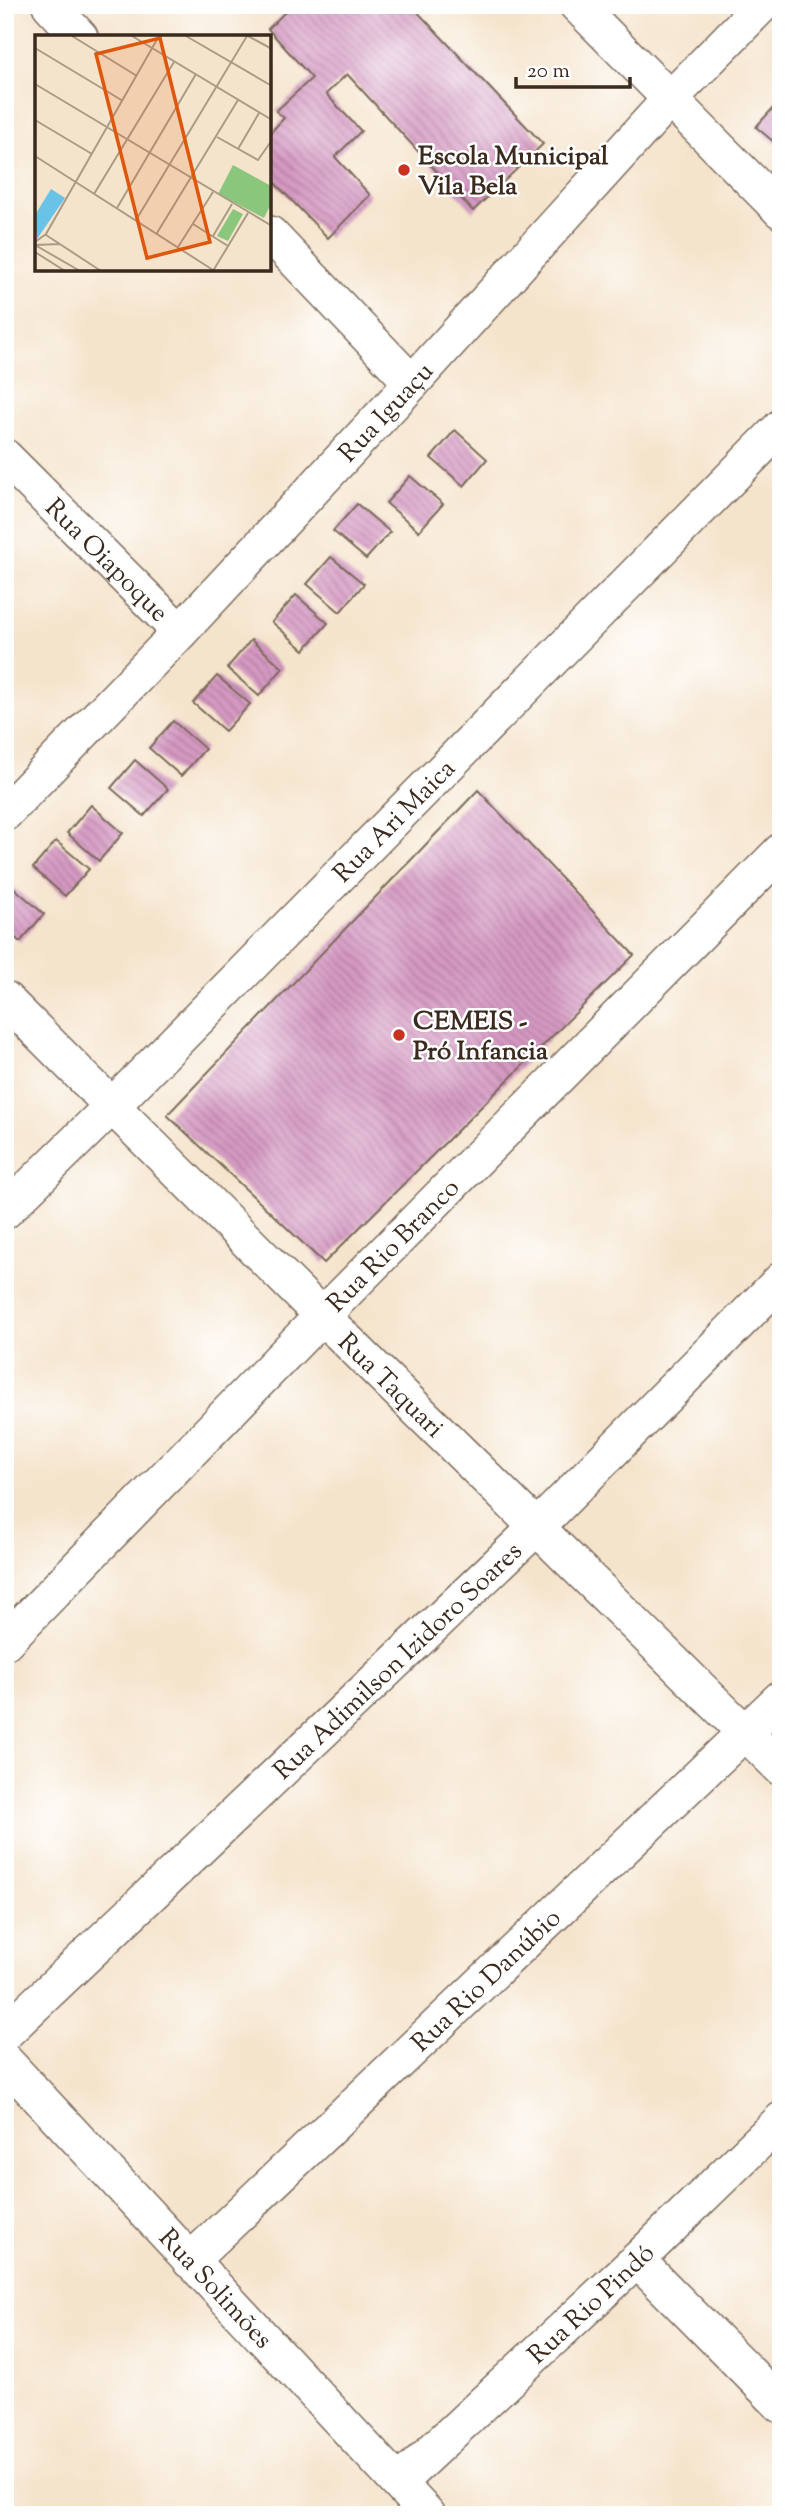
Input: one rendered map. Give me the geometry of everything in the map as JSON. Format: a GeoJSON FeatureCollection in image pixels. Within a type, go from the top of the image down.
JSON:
{"type":"FeatureCollection","features":[{"type":"Feature","properties":{"kind":"street"},"geometry":{"type":"LineString","coordinates":[[50,5],[78,35]]}},
{"type":"Feature","properties":{"kind":"street"},"geometry":{"type":"LineString","coordinates":[[577,5],[781,211]]}},
{"type":"Feature","properties":{"kind":"street","name":"Rua Iguaçu"},"geometry":{"type":"LineString","coordinates":[[5,813],[180,632],[412,383],[670,99],[762,5]]}},
{"type":"Feature","properties":{"kind":"street"},"geometry":{"type":"LineString","coordinates":[[271,235],[412,383]]}},
{"type":"Feature","properties":{"kind":"street","name":"Rua Ari Maica"},"geometry":{"type":"LineString","coordinates":[[5,1210],[113,1105],[781,427]]}},
{"type":"Feature","properties":{"kind":"street","name":"Rua Oiapoque"},"geometry":{"type":"LineString","coordinates":[[5,457],[180,632]]}},
{"type":"Feature","properties":{"kind":"street","name":"Rua Rio Branco"},"geometry":{"type":"LineString","coordinates":[[5,1642],[781,851]]}},
{"type":"Feature","properties":{"kind":"street","name":"Rua Taquari"},"geometry":{"type":"LineString","coordinates":[[5,999],[781,1768]]}},
{"type":"Feature","properties":{"kind":"street","name":"Rua Adimilson Izidoro Soares"},"geometry":{"type":"LineString","coordinates":[[5,2033],[537,1527],[781,1280]]}},
{"type":"Feature","properties":{"kind":"street","name":"Rua Rio Danúbio"},"geometry":{"type":"LineString","coordinates":[[190,2261],[781,1698]]}},
{"type":"Feature","properties":{"kind":"street","name":"Rua Solimões"},"geometry":{"type":"LineString","coordinates":[[5,2061],[428,2515]]}},
{"type":"Feature","properties":{"kind":"street","name":"Rua Rio Pindó"},"geometry":{"type":"LineString","coordinates":[[399,2482],[637,2260],[781,2120]]}},
{"type":"Feature","properties":{"kind":"street"},"geometry":{"type":"LineString","coordinates":[[637,2260],[781,2405]]}},
{"type":"Feature","properties":{"kind":"building","name":"Escola Municipal Vila Bela"},"geometry":{"type":"Polygon","coordinates":[[[285,5],[411,5],[543,144],[473,211],[347,74],[326,94],[361,131],[335,157],[370,195],[328,238],[271,179],[271,132],[284,118],[276,111],[312,78],[268,29],[288,9],[285,5]]]}},
{"type":"Feature","properties":{"kind":"building"},"geometry":{"type":"Polygon","coordinates":[[[781,99],[781,148],[756,127],[781,99]]]}},
{"type":"Feature","properties":{"kind":"building"},"geometry":{"type":"Polygon","coordinates":[[[455,430],[487,459],[464,486],[431,458],[455,430]]]}},
{"type":"Feature","properties":{"kind":"building"},"geometry":{"type":"Polygon","coordinates":[[[410,476],[443,504],[419,531],[386,503],[410,476]]]}},
{"type":"Feature","properties":{"kind":"building"},"geometry":{"type":"Polygon","coordinates":[[[357,504],[390,532],[366,559],[333,531],[357,504]]]}},
{"type":"Feature","properties":{"kind":"building"},"geometry":{"type":"Polygon","coordinates":[[[331,557],[364,584],[340,612],[307,584],[331,557]]]}},
{"type":"Feature","properties":{"kind":"building"},"geometry":{"type":"Polygon","coordinates":[[[296,595],[328,623],[304,650],[272,622],[296,595]]]}},
{"type":"Feature","properties":{"kind":"building"},"geometry":{"type":"Polygon","coordinates":[[[251,640],[283,668],[259,696],[227,668],[251,640]]]}},
{"type":"Feature","properties":{"kind":"building"},"geometry":{"type":"Polygon","coordinates":[[[217,676],[250,704],[225,731],[193,703],[217,676]]]}},
{"type":"Feature","properties":{"kind":"building"},"geometry":{"type":"Polygon","coordinates":[[[173,721],[205,749],[181,776],[149,748],[173,721]]]}},
{"type":"Feature","properties":{"kind":"building"},"geometry":{"type":"Polygon","coordinates":[[[135,760],[168,789],[144,816],[111,788],[135,760]]]}},
{"type":"Feature","properties":{"kind":"building","name":"CEMEIS - Pró Infancia"},"geometry":{"type":"Polygon","coordinates":[[[478,790],[634,955],[324,1263],[167,1115],[478,790]]]}},
{"type":"Feature","properties":{"kind":"building"},"geometry":{"type":"Polygon","coordinates":[[[91,805],[123,833],[99,861],[67,833],[91,805]]]}},
{"type":"Feature","properties":{"kind":"building"},"geometry":{"type":"Polygon","coordinates":[[[56,841],[89,869],[65,896],[33,868],[56,841]]]}},
{"type":"Feature","properties":{"kind":"building"},"geometry":{"type":"Polygon","coordinates":[[[12,886],[44,914],[20,942],[5,928],[5,894],[12,886]]]}},
{"type":"Feature","properties":{"kind":"place","name":"Escola Municipal Vila Bela"},"geometry":{"type":"Point","coordinates":[404,170]}},
{"type":"Feature","properties":{"kind":"place","name":"CEMEIS - Pró Infancia"},"geometry":{"type":"Point","coordinates":[399,1035]}}]}
